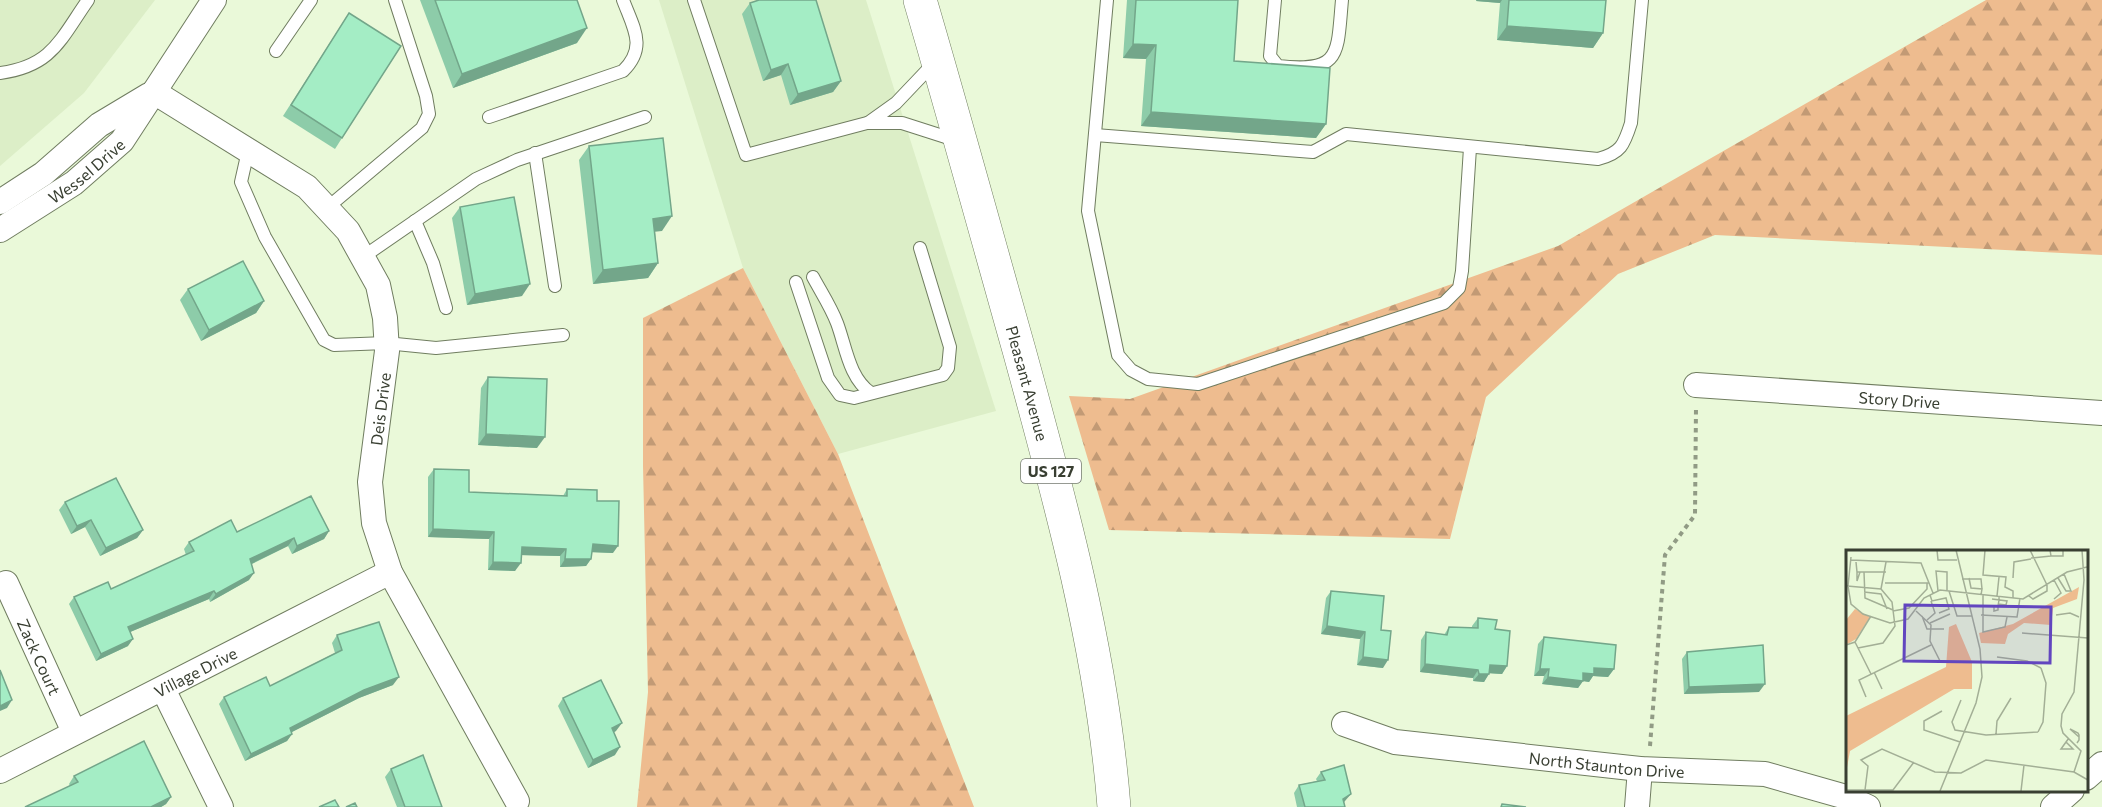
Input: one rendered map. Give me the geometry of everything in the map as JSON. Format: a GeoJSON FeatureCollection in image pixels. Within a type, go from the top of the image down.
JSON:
{"type":"FeatureCollection","features":[{"type":"Feature","properties":{"kind":"main road","name":"Pleasant Avenue"},"geometry":{"type":"LineString","coordinates":[[920,0],[1041,430],[1067,536],[1100,695],[1114,807]]}},
{"type":"Feature","properties":{"kind":"street","name":"Wessel Drive"},"geometry":{"type":"LineString","coordinates":[[0,230],[45,203],[122,141],[210,2]]}},
{"type":"Feature","properties":{"kind":"street","name":"Deis Drive"},"geometry":{"type":"LineString","coordinates":[[154,92],[308,187],[348,231],[378,285],[385,318],[386,343],[383,394],[370,482],[374,523],[390,572],[517,801]]}},
{"type":"Feature","properties":{"kind":"street","name":"Wessel Drive"},"geometry":{"type":"LineString","coordinates":[[0,202],[43,174],[99,125],[154,92]]}},
{"type":"Feature","properties":{"kind":"street","name":"Story Drive"},"geometry":{"type":"LineString","coordinates":[[1696,385],[2102,413]]}},
{"type":"Feature","properties":{"kind":"street","name":"Village Drive"},"geometry":{"type":"LineString","coordinates":[[0,771],[390,572]]}},
{"type":"Feature","properties":{"kind":"street","name":"Zack Court"},"geometry":{"type":"LineString","coordinates":[[6,583],[74,732]]}},
{"type":"Feature","properties":{"kind":"street"},"geometry":{"type":"LineString","coordinates":[[164,689],[221,807]]}},
{"type":"Feature","properties":{"kind":"street","name":"North Staunton Drive"},"geometry":{"type":"LineString","coordinates":[[1344,724],[1395,742],[1640,769],[1765,774],[1846,797],[1868,807]]}},
{"type":"Feature","properties":{"kind":"street"},"geometry":{"type":"LineString","coordinates":[[2087,776],[2102,764]]}},
{"type":"Feature","properties":{"kind":"street"},"geometry":{"type":"LineString","coordinates":[[1637,807],[1640,769]]}},
{"type":"Feature","properties":{"kind":"street"},"geometry":{"type":"LineString","coordinates":[[2053,807],[2070,792]]}},
{"type":"Feature","properties":{"kind":"lane"},"geometry":{"type":"LineString","coordinates":[[0,74],[22,70],[38,63],[53,51],[88,0]]}},
{"type":"Feature","properties":{"kind":"lane"},"geometry":{"type":"LineString","coordinates":[[276,51],[311,0]]}},
{"type":"Feature","properties":{"kind":"lane"},"geometry":{"type":"LineString","coordinates":[[327,208],[422,128],[429,114],[426,96],[395,0]]}},
{"type":"Feature","properties":{"kind":"lane"},"geometry":{"type":"LineString","coordinates":[[489,117],[623,71],[636,59],[638,45],[623,0]]}},
{"type":"Feature","properties":{"kind":"lane"},"geometry":{"type":"LineString","coordinates":[[694,0],[746,155],[867,123],[902,123],[961,142]]}},
{"type":"Feature","properties":{"kind":"lane"},"geometry":{"type":"LineString","coordinates":[[1107,0],[1089,211],[1118,355],[1131,370],[1148,380],[1171,384],[1198,384],[1444,303],[1459,288],[1462,271],[1470,148]]}},
{"type":"Feature","properties":{"kind":"lane"},"geometry":{"type":"LineString","coordinates":[[1275,0],[1270,56],[1278,66],[1307,69],[1325,64],[1337,51],[1342,0]]}},
{"type":"Feature","properties":{"kind":"lane"},"geometry":{"type":"LineString","coordinates":[[1095,135],[1313,152],[1346,134],[1598,159],[1614,155],[1626,142],[1632,123],[1642,0]]}},
{"type":"Feature","properties":{"kind":"lane"},"geometry":{"type":"LineString","coordinates":[[867,123],[896,104],[938,60]]}},
{"type":"Feature","properties":{"kind":"lane"},"geometry":{"type":"LineString","coordinates":[[363,257],[476,179],[536,153],[645,117]]}},
{"type":"Feature","properties":{"kind":"lane"},"geometry":{"type":"LineString","coordinates":[[248,152],[241,182],[265,237],[324,340],[334,345],[386,343],[435,348],[563,334]]}},
{"type":"Feature","properties":{"kind":"lane"},"geometry":{"type":"LineString","coordinates":[[536,153],[555,286]]}},
{"type":"Feature","properties":{"kind":"lane"},"geometry":{"type":"LineString","coordinates":[[415,221],[432,263],[446,308]]}},
{"type":"Feature","properties":{"kind":"lane"},"geometry":{"type":"LineString","coordinates":[[796,282],[828,378],[840,395],[854,398],[943,375],[948,368],[950,347],[920,248]]}},
{"type":"Feature","properties":{"kind":"lane"},"geometry":{"type":"LineString","coordinates":[[813,277],[836,321],[854,373],[861,386],[871,393]]}},
{"type":"Feature","properties":{"kind":"path"},"geometry":{"type":"LineString","coordinates":[[1640,769],[1649,749],[1665,555],[1695,515],[1696,385]]}},
{"type":"Feature","properties":{"kind":"shaded area"},"geometry":{"type":"Polygon","coordinates":[[[0,0],[155,0],[84,93],[0,166],[0,0]]]}},
{"type":"Feature","properties":{"kind":"shaded area"},"geometry":{"type":"Polygon","coordinates":[[[659,0],[866,0],[996,411],[838,454],[743,268],[659,0]]]}},
{"type":"Feature","properties":{"kind":"green space"},"geometry":{"type":"Polygon","coordinates":[[[1986,0],[2102,0],[2102,255],[1715,235],[1618,274],[1486,397],[1450,539],[1109,530],[1069,396],[1130,399],[1558,246],[1986,0]]]}},
{"type":"Feature","properties":{"kind":"green space"},"geometry":{"type":"Polygon","coordinates":[[[743,268],[838,454],[974,807],[637,807],[648,692],[643,466],[643,318],[743,268]]]}},
{"type":"Feature","properties":{"kind":"building"},"geometry":{"type":"Polygon","coordinates":[[[435,0],[577,0],[587,28],[462,74],[435,0]]]}},
{"type":"Feature","properties":{"kind":"building"},"geometry":{"type":"Polygon","coordinates":[[[759,0],[816,0],[841,81],[798,94],[788,64],[771,70],[750,3],[759,0]]]}},
{"type":"Feature","properties":{"kind":"building"},"geometry":{"type":"Polygon","coordinates":[[[1136,0],[1238,0],[1234,61],[1330,68],[1326,124],[1151,112],[1156,45],[1133,44],[1136,0]]]}},
{"type":"Feature","properties":{"kind":"building"},"geometry":{"type":"Polygon","coordinates":[[[1509,0],[1606,0],[1603,33],[1507,26],[1509,0]]]}},
{"type":"Feature","properties":{"kind":"building"},"geometry":{"type":"Polygon","coordinates":[[[349,13],[401,46],[342,138],[291,105],[349,13]]]}},
{"type":"Feature","properties":{"kind":"building"},"geometry":{"type":"Polygon","coordinates":[[[663,138],[672,216],[653,219],[658,263],[603,270],[589,146],[663,138]]]}},
{"type":"Feature","properties":{"kind":"building"},"geometry":{"type":"Polygon","coordinates":[[[514,197],[530,284],[475,294],[460,207],[514,197]]]}},
{"type":"Feature","properties":{"kind":"building"},"geometry":{"type":"Polygon","coordinates":[[[243,261],[264,301],[209,330],[188,289],[243,261]]]}},
{"type":"Feature","properties":{"kind":"building"},"geometry":{"type":"Polygon","coordinates":[[[488,377],[547,379],[545,437],[486,434],[488,377]]]}},
{"type":"Feature","properties":{"kind":"building"},"geometry":{"type":"Polygon","coordinates":[[[434,469],[469,470],[469,492],[567,496],[567,489],[597,490],[597,501],[619,501],[618,546],[593,544],[591,559],[565,559],[566,549],[522,547],[521,563],[493,562],[494,532],[433,529],[434,469]]]}},
{"type":"Feature","properties":{"kind":"building"},"geometry":{"type":"Polygon","coordinates":[[[116,478],[143,530],[106,548],[91,520],[77,526],[65,502],[116,478]]]}},
{"type":"Feature","properties":{"kind":"building"},"geometry":{"type":"Polygon","coordinates":[[[311,496],[329,531],[297,546],[294,538],[250,559],[254,573],[216,594],[214,591],[128,627],[133,639],[101,654],[74,597],[108,582],[111,589],[194,551],[189,542],[231,520],[237,532],[311,496]]]}},
{"type":"Feature","properties":{"kind":"building"},"geometry":{"type":"Polygon","coordinates":[[[1331,591],[1384,596],[1381,630],[1391,631],[1388,660],[1363,657],[1365,632],[1327,626],[1331,591]]]}},
{"type":"Feature","properties":{"kind":"building"},"geometry":{"type":"Polygon","coordinates":[[[1478,618],[1497,620],[1495,629],[1510,631],[1507,666],[1490,665],[1489,674],[1479,674],[1478,670],[1425,664],[1426,632],[1447,635],[1449,627],[1478,628],[1478,618]]]}},
{"type":"Feature","properties":{"kind":"building"},"geometry":{"type":"Polygon","coordinates":[[[379,622],[399,677],[364,690],[290,728],[292,734],[251,754],[224,697],[266,677],[270,686],[342,650],[337,635],[379,622]]]}},
{"type":"Feature","properties":{"kind":"building"},"geometry":{"type":"Polygon","coordinates":[[[1544,637],[1616,645],[1614,669],[1594,668],[1594,674],[1583,673],[1583,681],[1548,677],[1549,669],[1540,669],[1544,637]]]}},
{"type":"Feature","properties":{"kind":"building"},"geometry":{"type":"Polygon","coordinates":[[[1763,645],[1765,684],[1689,687],[1687,652],[1763,645]]]}},
{"type":"Feature","properties":{"kind":"building"},"geometry":{"type":"Polygon","coordinates":[[[0,670],[12,700],[0,706],[0,670]]]}},
{"type":"Feature","properties":{"kind":"building"},"geometry":{"type":"Polygon","coordinates":[[[601,680],[622,723],[612,728],[620,747],[593,760],[563,698],[601,680]]]}},
{"type":"Feature","properties":{"kind":"building"},"geometry":{"type":"Polygon","coordinates":[[[144,741],[171,797],[151,807],[25,807],[78,782],[74,776],[144,741]]]}},
{"type":"Feature","properties":{"kind":"building"},"geometry":{"type":"Polygon","coordinates":[[[423,755],[442,807],[405,807],[391,769],[423,755]]]}},
{"type":"Feature","properties":{"kind":"building"},"geometry":{"type":"Polygon","coordinates":[[[1344,765],[1351,794],[1343,799],[1345,807],[1305,807],[1299,785],[1325,780],[1321,772],[1344,765]]]}},
{"type":"Feature","properties":{"kind":"building"},"geometry":{"type":"Polygon","coordinates":[[[335,800],[339,807],[319,807],[335,800]]]}},
{"type":"Feature","properties":{"kind":"building"},"geometry":{"type":"Polygon","coordinates":[[[1502,804],[1526,807],[1501,807],[1502,804]]]}}]}
